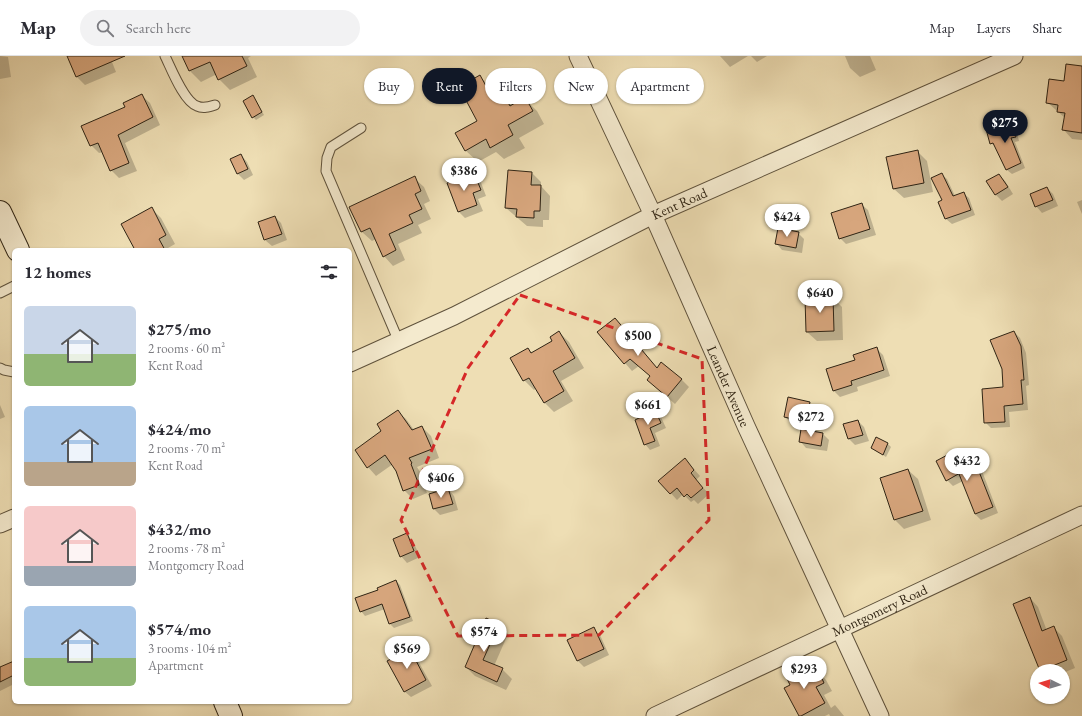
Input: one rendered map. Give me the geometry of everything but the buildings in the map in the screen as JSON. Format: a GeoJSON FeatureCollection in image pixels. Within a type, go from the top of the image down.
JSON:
{"type":"FeatureCollection","features":[{"type":"Feature","properties":{"kind":"main road"},"geometry":{"type":"LineString","coordinates":[[0,212],[12,243]]}},
{"type":"Feature","properties":{"kind":"main road"},"geometry":{"type":"LineString","coordinates":[[226,704],[231,716]]}},
{"type":"Feature","properties":{"kind":"street","name":"Leander Avenue"},"geometry":{"type":"LineString","coordinates":[[578,56],[880,716]]}},
{"type":"Feature","properties":{"kind":"street","name":"Kent Road"},"geometry":{"type":"LineString","coordinates":[[352,362],[454,316],[652,215],[1014,56]]}},
{"type":"Feature","properties":{"kind":"street","name":"Montgomery Road"},"geometry":{"type":"LineString","coordinates":[[655,716],[1082,515]]}},
{"type":"Feature","properties":{"kind":"street"},"geometry":{"type":"LineString","coordinates":[[0,524],[12,519]]}},
{"type":"Feature","properties":{"kind":"lane"},"geometry":{"type":"LineString","coordinates":[[165,56],[187,100],[195,106],[203,108],[215,105]]}},
{"type":"Feature","properties":{"kind":"lane"},"geometry":{"type":"LineString","coordinates":[[361,128],[331,147],[327,158],[326,171],[399,342]]}},
{"type":"Feature","properties":{"kind":"lane"},"geometry":{"type":"LineString","coordinates":[[0,293],[12,287]]}},
{"type":"Feature","properties":{"kind":"lane"},"geometry":{"type":"LineString","coordinates":[[0,368],[12,372]]}},
{"type":"Feature","properties":{"kind":"highlighted area"},"geometry":{"type":"Polygon","coordinates":[[[520,295],[702,359],[709,520],[599,635],[458,636],[401,520],[468,368],[520,295]]]}}]}
